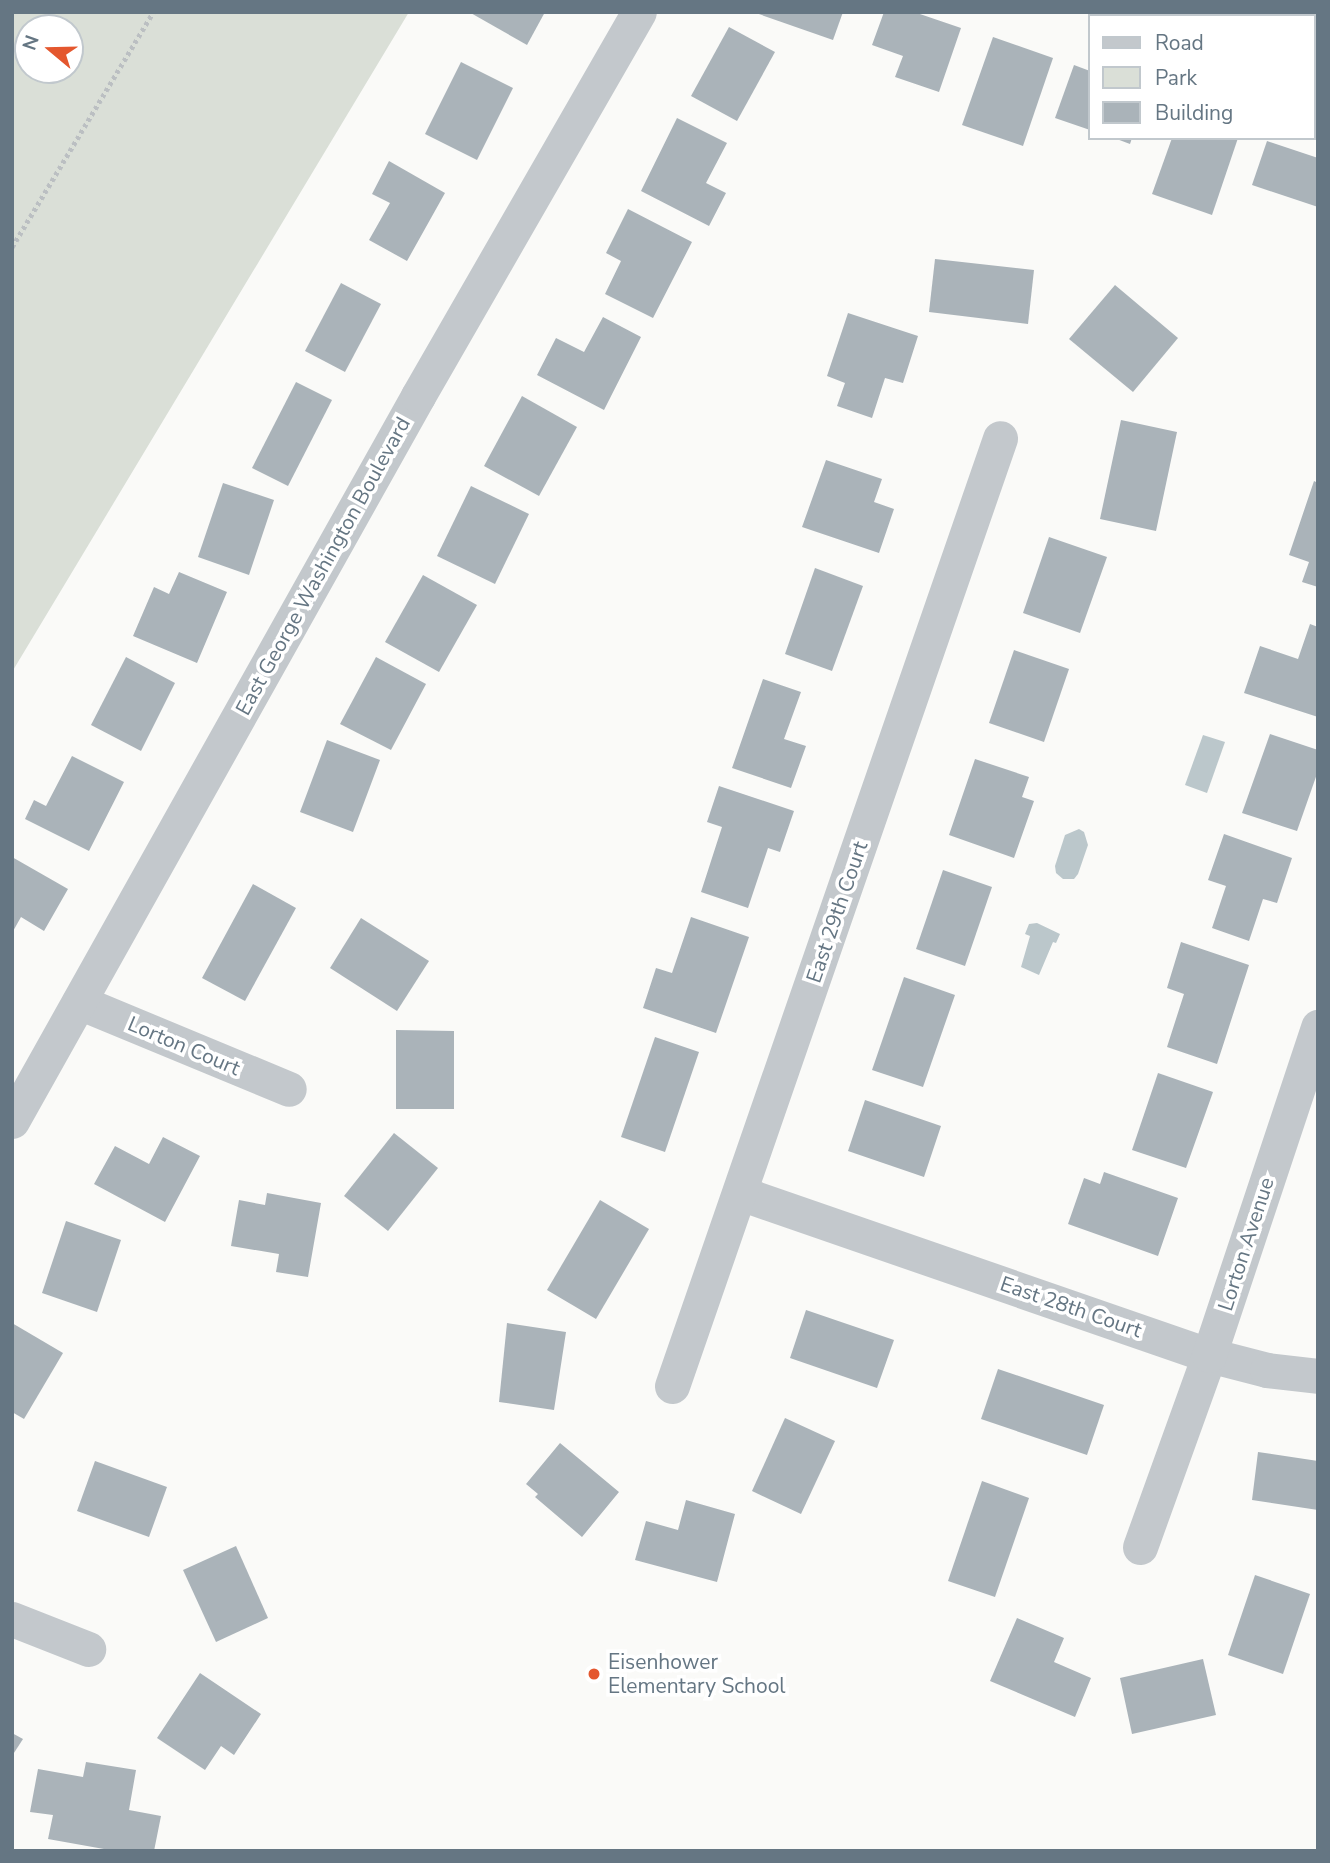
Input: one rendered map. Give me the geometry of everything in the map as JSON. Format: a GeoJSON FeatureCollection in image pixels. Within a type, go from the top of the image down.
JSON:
{"type":"FeatureCollection","features":[{"type":"Feature","properties":{"kind":"street","name":"East George Washington Boulevard"},"geometry":{"type":"LineString","coordinates":[[12,1121],[418,396],[639,12]]}},
{"type":"Feature","properties":{"kind":"street","name":"East 29th Court"},"geometry":{"type":"LineString","coordinates":[[672,1386],[1000,438]]}},
{"type":"Feature","properties":{"kind":"street","name":"Lorton Court"},"geometry":{"type":"LineString","coordinates":[[79,1002],[289,1089]]}},
{"type":"Feature","properties":{"kind":"street","name":"Lorton Avenue"},"geometry":{"type":"LineString","coordinates":[[1209,1355],[1318,1027]]}},
{"type":"Feature","properties":{"kind":"street","name":"East 28th Court"},"geometry":{"type":"LineString","coordinates":[[740,1193],[1209,1355]]}},
{"type":"Feature","properties":{"kind":"street"},"geometry":{"type":"LineString","coordinates":[[1140,1547],[1209,1355],[1267,1370],[1318,1376]]}},
{"type":"Feature","properties":{"kind":"street"},"geometry":{"type":"LineString","coordinates":[[12,1619],[88,1649]]}},
{"type":"Feature","properties":{"kind":"path"},"geometry":{"type":"LineString","coordinates":[[12,247],[153,12]]}},
{"type":"Feature","properties":{"kind":"green space"},"geometry":{"type":"Polygon","coordinates":[[[12,12],[409,12],[12,672],[12,12]]]}},
{"type":"Feature","properties":{"kind":"shaded area"},"geometry":{"type":"Polygon","coordinates":[[[1203,735],[1225,742],[1207,793],[1185,785],[1203,735]]]}},
{"type":"Feature","properties":{"kind":"shaded area"},"geometry":{"type":"Polygon","coordinates":[[[1079,829],[1084,832],[1088,845],[1078,874],[1074,879],[1063,879],[1056,873],[1055,866],[1065,835],[1079,829]]]}},
{"type":"Feature","properties":{"kind":"shaded area"},"geometry":{"type":"Polygon","coordinates":[[[1037,923],[1060,934],[1056,943],[1053,942],[1039,975],[1021,967],[1030,936],[1025,934],[1029,924],[1037,923]]]}},
{"type":"Feature","properties":{"kind":"building"},"geometry":{"type":"Polygon","coordinates":[[[469,12],[545,12],[527,45],[469,12]]]}},
{"type":"Feature","properties":{"kind":"building"},"geometry":{"type":"Polygon","coordinates":[[[753,12],[843,12],[833,40],[753,12]]]}},
{"type":"Feature","properties":{"kind":"building"},"geometry":{"type":"Polygon","coordinates":[[[884,12],[914,12],[961,28],[939,92],[895,77],[903,56],[872,45],[884,12]]]}},
{"type":"Feature","properties":{"kind":"building"},"geometry":{"type":"Polygon","coordinates":[[[729,27],[775,52],[737,121],[691,96],[729,27]]]}},
{"type":"Feature","properties":{"kind":"building"},"geometry":{"type":"Polygon","coordinates":[[[993,37],[1053,58],[1023,146],[962,125],[993,37]]]}},
{"type":"Feature","properties":{"kind":"building"},"geometry":{"type":"Polygon","coordinates":[[[461,62],[513,88],[477,160],[425,134],[461,62]]]}},
{"type":"Feature","properties":{"kind":"building"},"geometry":{"type":"Polygon","coordinates":[[[1074,65],[1088,70],[1088,129],[1055,118],[1074,65]]]}},
{"type":"Feature","properties":{"kind":"building"},"geometry":{"type":"Polygon","coordinates":[[[677,118],[727,143],[706,183],[726,193],[709,226],[641,191],[677,118]]]}},
{"type":"Feature","properties":{"kind":"building"},"geometry":{"type":"Polygon","coordinates":[[[1171,140],[1237,140],[1212,215],[1152,194],[1171,140]]]}},
{"type":"Feature","properties":{"kind":"building"},"geometry":{"type":"Polygon","coordinates":[[[1267,141],[1318,158],[1318,207],[1252,185],[1267,141]]]}},
{"type":"Feature","properties":{"kind":"building"},"geometry":{"type":"Polygon","coordinates":[[[389,161],[445,193],[407,261],[369,240],[390,203],[372,194],[389,161]]]}},
{"type":"Feature","properties":{"kind":"building"},"geometry":{"type":"Polygon","coordinates":[[[628,209],[692,242],[653,318],[605,294],[621,261],[606,253],[628,209]]]}},
{"type":"Feature","properties":{"kind":"building"},"geometry":{"type":"Polygon","coordinates":[[[935,259],[1034,270],[1028,324],[929,312],[935,259]]]}},
{"type":"Feature","properties":{"kind":"building"},"geometry":{"type":"Polygon","coordinates":[[[341,283],[381,304],[345,372],[305,351],[341,283]]]}},
{"type":"Feature","properties":{"kind":"building"},"geometry":{"type":"Polygon","coordinates":[[[1115,285],[1178,338],[1133,392],[1069,339],[1115,285]]]}},
{"type":"Feature","properties":{"kind":"building"},"geometry":{"type":"Polygon","coordinates":[[[848,313],[918,336],[903,383],[885,378],[872,418],[837,406],[845,383],[827,376],[848,313]]]}},
{"type":"Feature","properties":{"kind":"building"},"geometry":{"type":"Polygon","coordinates":[[[603,317],[641,337],[604,410],[537,375],[556,338],[584,352],[603,317]]]}},
{"type":"Feature","properties":{"kind":"building"},"geometry":{"type":"Polygon","coordinates":[[[296,382],[332,400],[288,486],[252,468],[296,382]]]}},
{"type":"Feature","properties":{"kind":"building"},"geometry":{"type":"Polygon","coordinates":[[[522,396],[577,427],[539,496],[484,466],[522,396]]]}},
{"type":"Feature","properties":{"kind":"building"},"geometry":{"type":"Polygon","coordinates":[[[1121,420],[1177,432],[1156,531],[1100,519],[1121,420]]]}},
{"type":"Feature","properties":{"kind":"building"},"geometry":{"type":"Polygon","coordinates":[[[826,460],[882,479],[874,502],[894,509],[879,553],[802,527],[826,460]]]}},
{"type":"Feature","properties":{"kind":"building"},"geometry":{"type":"Polygon","coordinates":[[[1314,481],[1318,483],[1318,587],[1302,582],[1309,562],[1289,555],[1314,481]]]}},
{"type":"Feature","properties":{"kind":"building"},"geometry":{"type":"Polygon","coordinates":[[[223,483],[274,500],[249,575],[198,557],[223,483]]]}},
{"type":"Feature","properties":{"kind":"building"},"geometry":{"type":"Polygon","coordinates":[[[471,486],[529,514],[495,584],[437,556],[471,486]]]}},
{"type":"Feature","properties":{"kind":"building"},"geometry":{"type":"Polygon","coordinates":[[[1049,537],[1107,557],[1080,633],[1023,613],[1049,537]]]}},
{"type":"Feature","properties":{"kind":"building"},"geometry":{"type":"Polygon","coordinates":[[[815,568],[863,586],[832,671],[785,654],[815,568]]]}},
{"type":"Feature","properties":{"kind":"building"},"geometry":{"type":"Polygon","coordinates":[[[179,572],[227,592],[197,663],[133,636],[154,587],[169,594],[179,572]]]}},
{"type":"Feature","properties":{"kind":"building"},"geometry":{"type":"Polygon","coordinates":[[[423,575],[477,605],[439,672],[385,642],[423,575]]]}},
{"type":"Feature","properties":{"kind":"building"},"geometry":{"type":"Polygon","coordinates":[[[1310,624],[1318,627],[1318,717],[1244,693],[1260,646],[1298,659],[1310,624]]]}},
{"type":"Feature","properties":{"kind":"building"},"geometry":{"type":"Polygon","coordinates":[[[1014,650],[1069,669],[1044,742],[989,723],[1014,650]]]}},
{"type":"Feature","properties":{"kind":"building"},"geometry":{"type":"Polygon","coordinates":[[[126,657],[175,683],[141,751],[91,725],[126,657]]]}},
{"type":"Feature","properties":{"kind":"building"},"geometry":{"type":"Polygon","coordinates":[[[376,657],[426,684],[391,750],[340,724],[376,657]]]}},
{"type":"Feature","properties":{"kind":"building"},"geometry":{"type":"Polygon","coordinates":[[[763,679],[801,692],[784,739],[806,746],[791,788],[732,768],[763,679]]]}},
{"type":"Feature","properties":{"kind":"building"},"geometry":{"type":"Polygon","coordinates":[[[1270,734],[1318,750],[1318,771],[1297,831],[1242,813],[1270,734]]]}},
{"type":"Feature","properties":{"kind":"building"},"geometry":{"type":"Polygon","coordinates":[[[327,740],[380,760],[353,832],[300,812],[327,740]]]}},
{"type":"Feature","properties":{"kind":"building"},"geometry":{"type":"Polygon","coordinates":[[[72,756],[124,782],[89,851],[25,819],[34,800],[46,806],[72,756]]]}},
{"type":"Feature","properties":{"kind":"building"},"geometry":{"type":"Polygon","coordinates":[[[975,759],[1029,777],[1022,797],[1034,801],[1014,858],[949,835],[975,759]]]}},
{"type":"Feature","properties":{"kind":"building"},"geometry":{"type":"Polygon","coordinates":[[[719,786],[794,811],[780,852],[768,848],[748,908],[701,892],[722,827],[707,822],[719,786]]]}},
{"type":"Feature","properties":{"kind":"building"},"geometry":{"type":"Polygon","coordinates":[[[1224,834],[1292,858],[1277,903],[1263,899],[1249,941],[1212,928],[1226,886],[1208,880],[1224,834]]]}},
{"type":"Feature","properties":{"kind":"building"},"geometry":{"type":"Polygon","coordinates":[[[12,857],[68,889],[44,931],[21,917],[12,933],[12,857]]]}},
{"type":"Feature","properties":{"kind":"building"},"geometry":{"type":"Polygon","coordinates":[[[943,870],[992,887],[965,966],[916,949],[943,870]]]}},
{"type":"Feature","properties":{"kind":"building"},"geometry":{"type":"Polygon","coordinates":[[[253,884],[296,908],[245,1001],[202,978],[253,884]]]}},
{"type":"Feature","properties":{"kind":"building"},"geometry":{"type":"Polygon","coordinates":[[[691,917],[749,937],[716,1033],[643,1008],[656,968],[672,973],[691,917]]]}},
{"type":"Feature","properties":{"kind":"building"},"geometry":{"type":"Polygon","coordinates":[[[361,918],[429,961],[397,1011],[330,968],[361,918]]]}},
{"type":"Feature","properties":{"kind":"building"},"geometry":{"type":"Polygon","coordinates":[[[1181,942],[1249,965],[1217,1064],[1167,1047],[1184,994],[1167,988],[1181,942]]]}},
{"type":"Feature","properties":{"kind":"building"},"geometry":{"type":"Polygon","coordinates":[[[904,977],[955,995],[923,1087],[872,1070],[904,977]]]}},
{"type":"Feature","properties":{"kind":"building"},"geometry":{"type":"Polygon","coordinates":[[[396,1030],[454,1031],[454,1109],[396,1109],[396,1030]]]}},
{"type":"Feature","properties":{"kind":"building"},"geometry":{"type":"Polygon","coordinates":[[[655,1037],[699,1052],[665,1152],[621,1137],[655,1037]]]}},
{"type":"Feature","properties":{"kind":"building"},"geometry":{"type":"Polygon","coordinates":[[[1158,1073],[1213,1092],[1186,1168],[1132,1150],[1158,1073]]]}},
{"type":"Feature","properties":{"kind":"building"},"geometry":{"type":"Polygon","coordinates":[[[865,1100],[941,1126],[924,1177],[848,1151],[865,1100]]]}},
{"type":"Feature","properties":{"kind":"building"},"geometry":{"type":"Polygon","coordinates":[[[394,1133],[438,1168],[388,1231],[344,1196],[394,1133]]]}},
{"type":"Feature","properties":{"kind":"building"},"geometry":{"type":"Polygon","coordinates":[[[163,1137],[200,1156],[165,1222],[94,1184],[115,1146],[149,1164],[163,1137]]]}},
{"type":"Feature","properties":{"kind":"building"},"geometry":{"type":"Polygon","coordinates":[[[1104,1172],[1178,1198],[1158,1256],[1068,1224],[1084,1178],[1100,1184],[1104,1172]]]}},
{"type":"Feature","properties":{"kind":"building"},"geometry":{"type":"Polygon","coordinates":[[[267,1193],[321,1203],[308,1277],[276,1272],[279,1254],[231,1246],[239,1200],[265,1205],[267,1193]]]}},
{"type":"Feature","properties":{"kind":"building"},"geometry":{"type":"Polygon","coordinates":[[[600,1200],[649,1229],[596,1319],[547,1290],[600,1200]]]}},
{"type":"Feature","properties":{"kind":"building"},"geometry":{"type":"Polygon","coordinates":[[[66,1221],[121,1240],[97,1312],[42,1293],[66,1221]]]}},
{"type":"Feature","properties":{"kind":"building"},"geometry":{"type":"Polygon","coordinates":[[[806,1310],[894,1340],[877,1388],[790,1358],[806,1310]]]}},
{"type":"Feature","properties":{"kind":"building"},"geometry":{"type":"Polygon","coordinates":[[[12,1323],[63,1353],[24,1419],[12,1412],[12,1323]]]}},
{"type":"Feature","properties":{"kind":"building"},"geometry":{"type":"Polygon","coordinates":[[[507,1323],[566,1332],[554,1410],[499,1402],[507,1323]]]}},
{"type":"Feature","properties":{"kind":"building"},"geometry":{"type":"Polygon","coordinates":[[[998,1369],[1104,1405],[1087,1455],[981,1419],[998,1369]]]}},
{"type":"Feature","properties":{"kind":"building"},"geometry":{"type":"Polygon","coordinates":[[[785,1418],[835,1441],[801,1514],[752,1491],[785,1418]]]}},
{"type":"Feature","properties":{"kind":"building"},"geometry":{"type":"Polygon","coordinates":[[[560,1443],[619,1492],[582,1537],[535,1497],[538,1494],[526,1484],[560,1443]]]}},
{"type":"Feature","properties":{"kind":"building"},"geometry":{"type":"Polygon","coordinates":[[[1258,1452],[1318,1461],[1318,1510],[1252,1500],[1258,1452]]]}},
{"type":"Feature","properties":{"kind":"building"},"geometry":{"type":"Polygon","coordinates":[[[95,1461],[167,1487],[149,1537],[77,1511],[95,1461]]]}},
{"type":"Feature","properties":{"kind":"building"},"geometry":{"type":"Polygon","coordinates":[[[982,1481],[1029,1498],[995,1597],[948,1581],[982,1481]]]}},
{"type":"Feature","properties":{"kind":"building"},"geometry":{"type":"Polygon","coordinates":[[[686,1500],[735,1514],[717,1582],[635,1560],[646,1521],[678,1530],[686,1500]]]}},
{"type":"Feature","properties":{"kind":"building"},"geometry":{"type":"Polygon","coordinates":[[[236,1546],[268,1618],[216,1642],[183,1570],[236,1546]]]}},
{"type":"Feature","properties":{"kind":"building"},"geometry":{"type":"Polygon","coordinates":[[[1255,1575],[1310,1594],[1283,1674],[1228,1655],[1255,1575]]]}},
{"type":"Feature","properties":{"kind":"building"},"geometry":{"type":"Polygon","coordinates":[[[1017,1618],[1064,1638],[1054,1662],[1091,1678],[1075,1717],[990,1681],[1017,1618]]]}},
{"type":"Feature","properties":{"kind":"building"},"geometry":{"type":"Polygon","coordinates":[[[1203,1659],[1216,1715],[1132,1734],[1120,1678],[1203,1659]]]}},
{"type":"Feature","properties":{"kind":"building"},"geometry":{"type":"Polygon","coordinates":[[[200,1673],[261,1714],[234,1755],[221,1746],[205,1770],[157,1738],[200,1673]]]}},
{"type":"Feature","properties":{"kind":"building"},"geometry":{"type":"Polygon","coordinates":[[[12,1733],[23,1739],[12,1756],[12,1733]]]}},
{"type":"Feature","properties":{"kind":"building"},"geometry":{"type":"Polygon","coordinates":[[[86,1762],[136,1770],[129,1810],[161,1816],[154,1851],[115,1851],[48,1839],[53,1815],[30,1812],[38,1769],[83,1777],[86,1762]]]}},
{"type":"Feature","properties":{"kind":"place","name":"Eisenhower Elementary School"},"geometry":{"type":"Point","coordinates":[594,1674]}}]}
